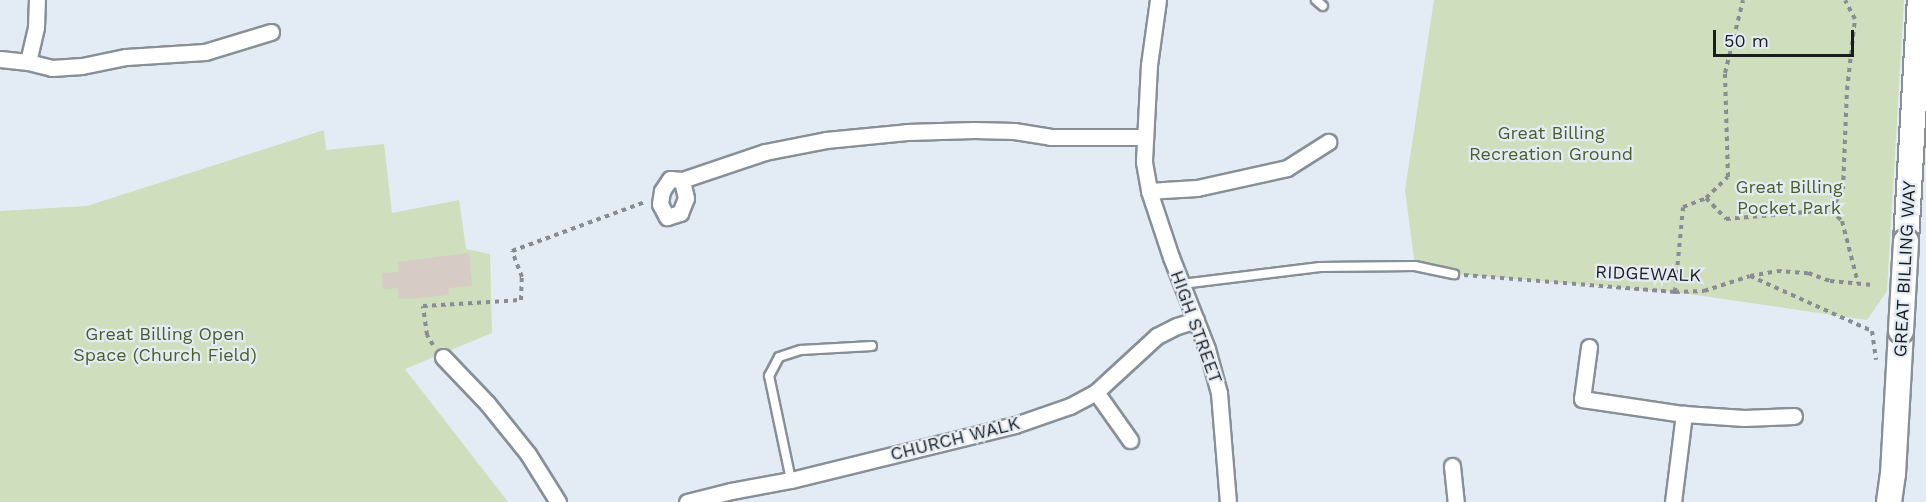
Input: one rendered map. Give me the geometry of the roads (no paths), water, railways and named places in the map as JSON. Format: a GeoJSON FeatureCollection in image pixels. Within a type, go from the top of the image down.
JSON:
{"type":"FeatureCollection","features":[{"type":"Feature","properties":{"kind":"main road","name":"GREAT BILLING WAY"},"geometry":{"type":"LineString","coordinates":[[1889,502],[1893,474],[1920,0]]}},
{"type":"Feature","properties":{"kind":"street"},"geometry":{"type":"LineString","coordinates":[[28,62],[36,27],[37,0]]}},
{"type":"Feature","properties":{"kind":"street","name":"HIGH STREET"},"geometry":{"type":"LineString","coordinates":[[1158,0],[1144,137],[1144,162],[1149,191],[1196,320],[1219,393],[1228,502]]}},
{"type":"Feature","properties":{"kind":"street"},"geometry":{"type":"LineString","coordinates":[[0,59],[28,62],[52,68],[82,66],[126,57],[205,52],[272,32]]}},
{"type":"Feature","properties":{"kind":"street"},"geometry":{"type":"LineString","coordinates":[[682,180],[686,198],[680,213],[667,217],[660,204],[669,179],[682,180],[765,152],[826,140],[907,132],[974,130],[1014,131],[1050,137],[1144,137]]}},
{"type":"Feature","properties":{"kind":"street"},"geometry":{"type":"LineString","coordinates":[[1149,191],[1197,188],[1287,168],[1328,142]]}},
{"type":"Feature","properties":{"kind":"street","name":"CHURCH WALK"},"geometry":{"type":"LineString","coordinates":[[687,502],[731,496],[1015,424],[1070,406],[1096,392],[1157,336],[1196,320]]}},
{"type":"Feature","properties":{"kind":"street"},"geometry":{"type":"LineString","coordinates":[[1589,347],[1582,399],[1684,414],[1744,418],[1794,416]]}},
{"type":"Feature","properties":{"kind":"street"},"geometry":{"type":"LineString","coordinates":[[443,357],[487,403],[528,454],[558,502]]}},
{"type":"Feature","properties":{"kind":"street"},"geometry":{"type":"LineString","coordinates":[[1096,392],[1130,440]]}},
{"type":"Feature","properties":{"kind":"street"},"geometry":{"type":"LineString","coordinates":[[1673,502],[1684,414]]}},
{"type":"Feature","properties":{"kind":"street"},"geometry":{"type":"LineString","coordinates":[[1452,466],[1456,502]]}},
{"type":"Feature","properties":{"kind":"lane"},"geometry":{"type":"LineString","coordinates":[[1316,0],[1323,6]]}},
{"type":"Feature","properties":{"kind":"lane"},"geometry":{"type":"LineString","coordinates":[[1182,284],[1320,267],[1416,266],[1454,274]]}},
{"type":"Feature","properties":{"kind":"lane"},"geometry":{"type":"LineString","coordinates":[[791,480],[770,376],[779,357],[801,350],[872,346]]}},
{"type":"Feature","properties":{"kind":"park label","name":"Great Billing Recreation Ground"},"geometry":{"type":"Point","coordinates":[1551,144]}},
{"type":"Feature","properties":{"kind":"park label","name":"Great Billing Pocket Park"},"geometry":{"type":"Point","coordinates":[1789,198]}},
{"type":"Feature","properties":{"kind":"park label","name":"Great Billing Open Space (Church Field)"},"geometry":{"type":"Point","coordinates":[165,345]}}]}
